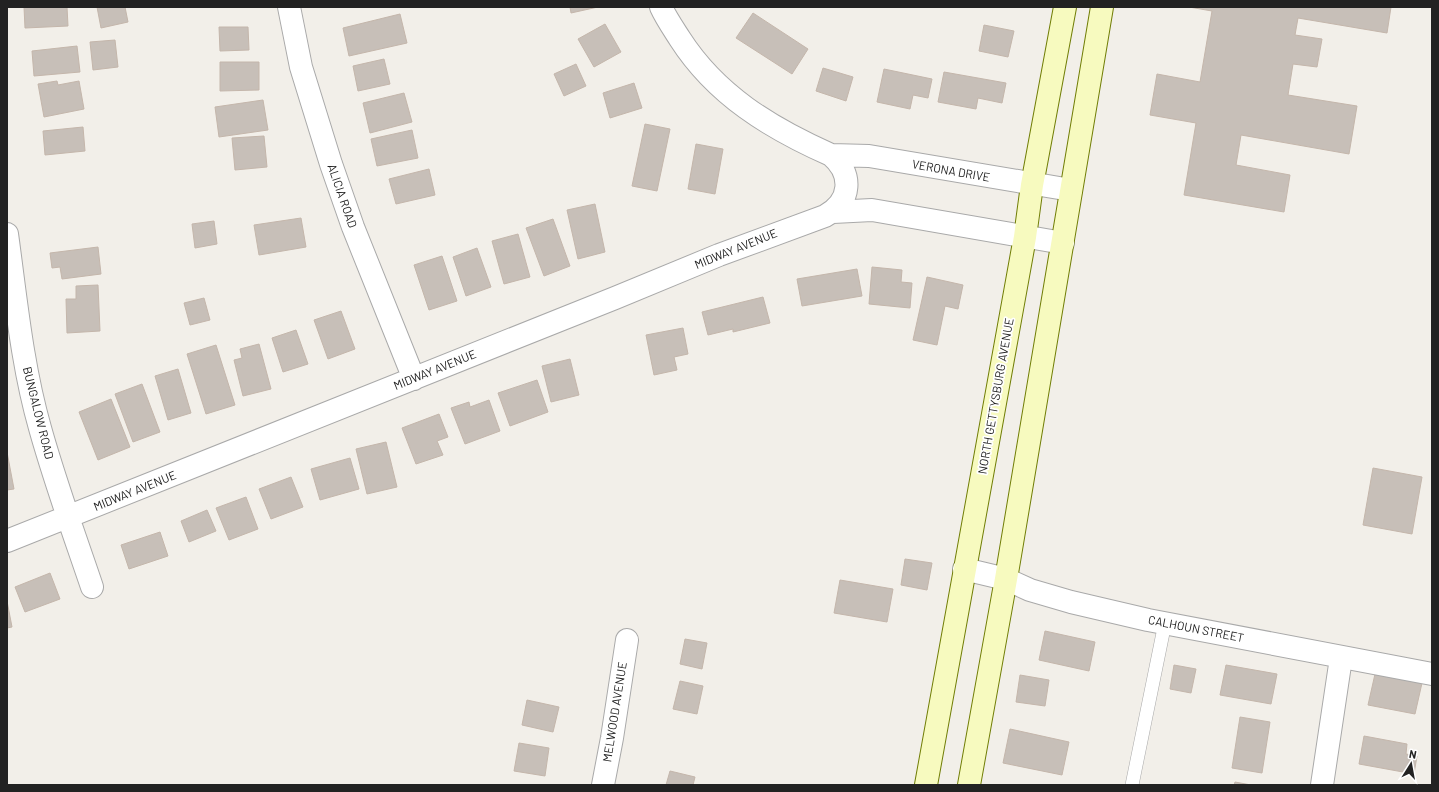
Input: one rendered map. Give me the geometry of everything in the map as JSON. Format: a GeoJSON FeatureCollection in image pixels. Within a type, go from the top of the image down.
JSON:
{"type":"FeatureCollection","features":[{"type":"Feature","properties":{"kind":"main road","name":"NORTH GETTYSBURG AVENUE"},"geometry":{"type":"LineString","coordinates":[[926,785],[1065,7]]}},
{"type":"Feature","properties":{"kind":"main road"},"geometry":{"type":"LineString","coordinates":[[969,785],[1006,579],[1102,7]]}},
{"type":"Feature","properties":{"kind":"street","name":"ALICIA ROAD"},"geometry":{"type":"LineString","coordinates":[[289,7],[301,67],[331,164],[353,227],[414,379]]}},
{"type":"Feature","properties":{"kind":"street","name":"VERONA DRIVE"},"geometry":{"type":"LineString","coordinates":[[661,7],[664,15],[688,52],[720,88],[739,103],[783,132],[800,141],[830,154],[868,156],[1032,185],[1071,190]]}},
{"type":"Feature","properties":{"kind":"street","name":"VERONA DRIVE"},"geometry":{"type":"LineString","coordinates":[[830,154],[842,167],[847,183],[843,199],[833,212]]}},
{"type":"Feature","properties":{"kind":"street"},"geometry":{"type":"LineString","coordinates":[[833,212],[872,210],[1063,243]]}},
{"type":"Feature","properties":{"kind":"street","name":"MIDWAY AVENUE"},"geometry":{"type":"LineString","coordinates":[[7,541],[68,518],[719,255],[833,212]]}},
{"type":"Feature","properties":{"kind":"street","name":"BUNGALOW ROAD"},"geometry":{"type":"LineString","coordinates":[[7,234],[20,340],[39,427],[92,587]]}},
{"type":"Feature","properties":{"kind":"street","name":"CALHOUN STREET"},"geometry":{"type":"LineString","coordinates":[[964,569],[1006,579],[1030,590],[1071,602],[1166,624],[1432,674]]}},
{"type":"Feature","properties":{"kind":"street","name":"MELWOOD AVENUE"},"geometry":{"type":"LineString","coordinates":[[604,785],[627,640]]}},
{"type":"Feature","properties":{"kind":"street"},"geometry":{"type":"LineString","coordinates":[[1322,785],[1341,658]]}},
{"type":"Feature","properties":{"kind":"lane"},"geometry":{"type":"LineString","coordinates":[[1132,785],[1166,624]]}},
{"type":"Feature","properties":{"kind":"building"},"geometry":{"type":"Polygon","coordinates":[[[24,7],[67,7],[68,26],[25,28],[24,7]]]}},
{"type":"Feature","properties":{"kind":"building"},"geometry":{"type":"Polygon","coordinates":[[[97,7],[125,7],[128,22],[101,28],[97,7]]]}},
{"type":"Feature","properties":{"kind":"building"},"geometry":{"type":"Polygon","coordinates":[[[570,7],[598,7],[571,13],[570,7]]]}},
{"type":"Feature","properties":{"kind":"building"},"geometry":{"type":"Polygon","coordinates":[[[1189,7],[1391,7],[1387,33],[1298,18],[1295,35],[1322,39],[1317,67],[1293,64],[1288,95],[1357,106],[1349,154],[1241,135],[1236,165],[1290,175],[1284,212],[1184,195],[1196,123],[1150,115],[1157,74],[1200,82],[1212,11],[1189,7]]]}},
{"type":"Feature","properties":{"kind":"building"},"geometry":{"type":"Polygon","coordinates":[[[753,13],[808,49],[792,74],[736,38],[753,13]]]}},
{"type":"Feature","properties":{"kind":"building"},"geometry":{"type":"Polygon","coordinates":[[[400,14],[407,43],[349,56],[343,28],[400,14]]]}},
{"type":"Feature","properties":{"kind":"building"},"geometry":{"type":"Polygon","coordinates":[[[605,24],[621,52],[594,67],[578,39],[605,24]]]}},
{"type":"Feature","properties":{"kind":"building"},"geometry":{"type":"Polygon","coordinates":[[[984,25],[1014,31],[1008,57],[979,51],[984,25]]]}},
{"type":"Feature","properties":{"kind":"building"},"geometry":{"type":"Polygon","coordinates":[[[219,27],[248,27],[249,50],[220,51],[219,27]]]}},
{"type":"Feature","properties":{"kind":"building"},"geometry":{"type":"Polygon","coordinates":[[[115,40],[118,67],[93,70],[90,42],[115,40]]]}},
{"type":"Feature","properties":{"kind":"building"},"geometry":{"type":"Polygon","coordinates":[[[77,46],[80,72],[34,76],[32,51],[77,46]]]}},
{"type":"Feature","properties":{"kind":"building"},"geometry":{"type":"Polygon","coordinates":[[[384,59],[390,84],[358,91],[353,66],[384,59]]]}},
{"type":"Feature","properties":{"kind":"building"},"geometry":{"type":"Polygon","coordinates":[[[220,62],[259,62],[259,90],[220,91],[220,62]]]}},
{"type":"Feature","properties":{"kind":"building"},"geometry":{"type":"Polygon","coordinates":[[[576,64],[586,86],[564,96],[554,74],[576,64]]]}},
{"type":"Feature","properties":{"kind":"building"},"geometry":{"type":"Polygon","coordinates":[[[823,68],[853,77],[846,101],[816,91],[823,68]]]}},
{"type":"Feature","properties":{"kind":"building"},"geometry":{"type":"Polygon","coordinates":[[[884,69],[932,79],[928,98],[913,95],[910,109],[877,102],[884,69]]]}},
{"type":"Feature","properties":{"kind":"building"},"geometry":{"type":"Polygon","coordinates":[[[944,72],[1006,83],[1002,103],[978,98],[976,109],[938,102],[944,72]]]}},
{"type":"Feature","properties":{"kind":"building"},"geometry":{"type":"Polygon","coordinates":[[[57,81],[58,85],[79,81],[84,109],[44,117],[38,84],[57,81]]]}},
{"type":"Feature","properties":{"kind":"building"},"geometry":{"type":"Polygon","coordinates":[[[634,83],[642,108],[610,118],[603,93],[634,83]]]}},
{"type":"Feature","properties":{"kind":"building"},"geometry":{"type":"Polygon","coordinates":[[[404,93],[412,122],[370,133],[363,103],[404,93]]]}},
{"type":"Feature","properties":{"kind":"building"},"geometry":{"type":"Polygon","coordinates":[[[263,100],[268,130],[219,137],[215,107],[263,100]]]}},
{"type":"Feature","properties":{"kind":"building"},"geometry":{"type":"Polygon","coordinates":[[[645,124],[670,129],[657,191],[632,186],[645,124]]]}},
{"type":"Feature","properties":{"kind":"building"},"geometry":{"type":"Polygon","coordinates":[[[83,127],[85,151],[45,155],[43,131],[83,127]]]}},
{"type":"Feature","properties":{"kind":"building"},"geometry":{"type":"Polygon","coordinates":[[[412,130],[418,158],[377,166],[371,139],[412,130]]]}},
{"type":"Feature","properties":{"kind":"building"},"geometry":{"type":"Polygon","coordinates":[[[264,136],[267,167],[235,170],[232,138],[264,136]]]}},
{"type":"Feature","properties":{"kind":"building"},"geometry":{"type":"Polygon","coordinates":[[[696,144],[723,149],[715,194],[688,189],[696,144]]]}},
{"type":"Feature","properties":{"kind":"building"},"geometry":{"type":"Polygon","coordinates":[[[429,169],[435,195],[396,204],[389,179],[429,169]]]}},
{"type":"Feature","properties":{"kind":"building"},"geometry":{"type":"Polygon","coordinates":[[[595,204],[605,252],[578,259],[567,210],[595,204]]]}},
{"type":"Feature","properties":{"kind":"building"},"geometry":{"type":"Polygon","coordinates":[[[301,218],[306,247],[259,255],[254,225],[301,218]]]}},
{"type":"Feature","properties":{"kind":"building"},"geometry":{"type":"Polygon","coordinates":[[[553,219],[570,266],[544,276],[526,228],[553,219]]]}},
{"type":"Feature","properties":{"kind":"building"},"geometry":{"type":"Polygon","coordinates":[[[214,221],[217,244],[195,248],[192,224],[214,221]]]}},
{"type":"Feature","properties":{"kind":"building"},"geometry":{"type":"Polygon","coordinates":[[[518,234],[530,277],[504,284],[492,241],[518,234]]]}},
{"type":"Feature","properties":{"kind":"building"},"geometry":{"type":"Polygon","coordinates":[[[98,247],[101,274],[62,279],[60,267],[52,268],[50,253],[98,247]]]}},
{"type":"Feature","properties":{"kind":"building"},"geometry":{"type":"Polygon","coordinates":[[[477,248],[491,287],[466,296],[453,257],[477,248]]]}},
{"type":"Feature","properties":{"kind":"building"},"geometry":{"type":"Polygon","coordinates":[[[442,256],[457,301],[429,310],[414,265],[442,256]]]}},
{"type":"Feature","properties":{"kind":"building"},"geometry":{"type":"Polygon","coordinates":[[[872,267],[902,270],[901,282],[912,283],[910,308],[869,304],[872,267]]]}},
{"type":"Feature","properties":{"kind":"building"},"geometry":{"type":"Polygon","coordinates":[[[857,269],[862,296],[802,306],[797,279],[857,269]]]}},
{"type":"Feature","properties":{"kind":"building"},"geometry":{"type":"Polygon","coordinates":[[[927,277],[963,285],[958,309],[945,306],[937,345],[913,340],[927,277]]]}},
{"type":"Feature","properties":{"kind":"building"},"geometry":{"type":"Polygon","coordinates":[[[98,285],[100,331],[67,333],[66,299],[76,299],[76,286],[98,285]]]}},
{"type":"Feature","properties":{"kind":"building"},"geometry":{"type":"Polygon","coordinates":[[[763,297],[770,323],[733,332],[733,329],[708,335],[702,312],[763,297]]]}},
{"type":"Feature","properties":{"kind":"building"},"geometry":{"type":"Polygon","coordinates":[[[204,298],[210,320],[190,325],[184,303],[204,298]]]}},
{"type":"Feature","properties":{"kind":"building"},"geometry":{"type":"Polygon","coordinates":[[[341,311],[355,349],[328,359],[314,320],[341,311]]]}},
{"type":"Feature","properties":{"kind":"building"},"geometry":{"type":"Polygon","coordinates":[[[683,328],[688,354],[674,357],[677,370],[654,375],[646,335],[683,328]]]}},
{"type":"Feature","properties":{"kind":"building"},"geometry":{"type":"Polygon","coordinates":[[[296,330],[308,364],[283,372],[272,338],[296,330]]]}},
{"type":"Feature","properties":{"kind":"building"},"geometry":{"type":"Polygon","coordinates":[[[259,344],[271,389],[243,396],[234,360],[242,358],[240,349],[259,344]]]}},
{"type":"Feature","properties":{"kind":"building"},"geometry":{"type":"Polygon","coordinates":[[[216,345],[235,405],[206,414],[187,354],[216,345]]]}},
{"type":"Feature","properties":{"kind":"building"},"geometry":{"type":"Polygon","coordinates":[[[570,359],[579,395],[551,402],[542,366],[570,359]]]}},
{"type":"Feature","properties":{"kind":"building"},"geometry":{"type":"Polygon","coordinates":[[[178,369],[191,413],[168,420],[155,376],[178,369]]]}},
{"type":"Feature","properties":{"kind":"building"},"geometry":{"type":"Polygon","coordinates":[[[537,380],[548,412],[510,426],[498,393],[537,380]]]}},
{"type":"Feature","properties":{"kind":"building"},"geometry":{"type":"Polygon","coordinates":[[[142,384],[160,432],[133,442],[115,394],[142,384]]]}},
{"type":"Feature","properties":{"kind":"building"},"geometry":{"type":"Polygon","coordinates":[[[111,399],[130,447],[98,460],[79,412],[111,399]]]}},
{"type":"Feature","properties":{"kind":"building"},"geometry":{"type":"Polygon","coordinates":[[[489,400],[500,431],[465,444],[451,408],[469,402],[470,407],[489,400]]]}},
{"type":"Feature","properties":{"kind":"building"},"geometry":{"type":"Polygon","coordinates":[[[439,414],[448,437],[437,441],[443,455],[416,464],[402,428],[439,414]]]}},
{"type":"Feature","properties":{"kind":"building"},"geometry":{"type":"Polygon","coordinates":[[[386,442],[397,487],[367,494],[356,449],[386,442]]]}},
{"type":"Feature","properties":{"kind":"building"},"geometry":{"type":"Polygon","coordinates":[[[7,452],[14,489],[7,490],[7,452]]]}},
{"type":"Feature","properties":{"kind":"building"},"geometry":{"type":"Polygon","coordinates":[[[350,458],[359,489],[320,500],[311,469],[350,458]]]}},
{"type":"Feature","properties":{"kind":"building"},"geometry":{"type":"Polygon","coordinates":[[[1373,468],[1422,477],[1412,534],[1363,525],[1373,468]]]}},
{"type":"Feature","properties":{"kind":"building"},"geometry":{"type":"Polygon","coordinates":[[[291,477],[303,507],[271,519],[259,489],[291,477]]]}},
{"type":"Feature","properties":{"kind":"building"},"geometry":{"type":"Polygon","coordinates":[[[246,497],[258,529],[229,540],[216,508],[246,497]]]}},
{"type":"Feature","properties":{"kind":"building"},"geometry":{"type":"Polygon","coordinates":[[[207,510],[216,531],[189,542],[181,521],[207,510]]]}},
{"type":"Feature","properties":{"kind":"building"},"geometry":{"type":"Polygon","coordinates":[[[160,532],[168,556],[129,569],[121,545],[160,532]]]}},
{"type":"Feature","properties":{"kind":"building"},"geometry":{"type":"Polygon","coordinates":[[[905,559],[932,563],[927,590],[901,585],[905,559]]]}},
{"type":"Feature","properties":{"kind":"building"},"geometry":{"type":"Polygon","coordinates":[[[50,573],[60,599],[25,612],[15,587],[50,573]]]}},
{"type":"Feature","properties":{"kind":"building"},"geometry":{"type":"Polygon","coordinates":[[[840,580],[893,589],[887,622],[834,613],[840,580]]]}},
{"type":"Feature","properties":{"kind":"building"},"geometry":{"type":"Polygon","coordinates":[[[7,601],[12,627],[7,628],[7,601]]]}},
{"type":"Feature","properties":{"kind":"building"},"geometry":{"type":"Polygon","coordinates":[[[1045,631],[1095,642],[1089,671],[1039,660],[1045,631]]]}},
{"type":"Feature","properties":{"kind":"building"},"geometry":{"type":"Polygon","coordinates":[[[685,639],[707,643],[702,669],[680,664],[685,639]]]}},
{"type":"Feature","properties":{"kind":"building"},"geometry":{"type":"Polygon","coordinates":[[[1174,665],[1196,669],[1191,693],[1170,689],[1174,665]]]}},
{"type":"Feature","properties":{"kind":"building"},"geometry":{"type":"Polygon","coordinates":[[[1226,665],[1277,674],[1271,704],[1220,695],[1226,665]]]}},
{"type":"Feature","properties":{"kind":"building"},"geometry":{"type":"Polygon","coordinates":[[[1375,674],[1422,683],[1415,714],[1368,705],[1375,674]]]}},
{"type":"Feature","properties":{"kind":"building"},"geometry":{"type":"Polygon","coordinates":[[[1020,675],[1049,680],[1045,706],[1016,702],[1020,675]]]}},
{"type":"Feature","properties":{"kind":"building"},"geometry":{"type":"Polygon","coordinates":[[[680,681],[703,686],[697,714],[673,709],[680,681]]]}},
{"type":"Feature","properties":{"kind":"building"},"geometry":{"type":"Polygon","coordinates":[[[527,700],[559,707],[553,732],[522,725],[527,700]]]}},
{"type":"Feature","properties":{"kind":"building"},"geometry":{"type":"Polygon","coordinates":[[[1240,717],[1270,722],[1262,773],[1232,768],[1240,717]]]}},
{"type":"Feature","properties":{"kind":"building"},"geometry":{"type":"Polygon","coordinates":[[[1010,729],[1069,742],[1062,775],[1003,763],[1010,729]]]}},
{"type":"Feature","properties":{"kind":"building"},"geometry":{"type":"Polygon","coordinates":[[[1364,736],[1407,744],[1406,754],[1417,756],[1414,774],[1359,764],[1364,736]]]}},
{"type":"Feature","properties":{"kind":"building"},"geometry":{"type":"Polygon","coordinates":[[[519,743],[549,748],[545,776],[514,771],[519,743]]]}},
{"type":"Feature","properties":{"kind":"building"},"geometry":{"type":"Polygon","coordinates":[[[670,771],[695,777],[693,785],[666,785],[670,771]]]}},
{"type":"Feature","properties":{"kind":"building"},"geometry":{"type":"Polygon","coordinates":[[[1235,782],[1251,785],[1234,785],[1235,782]]]}}]}
